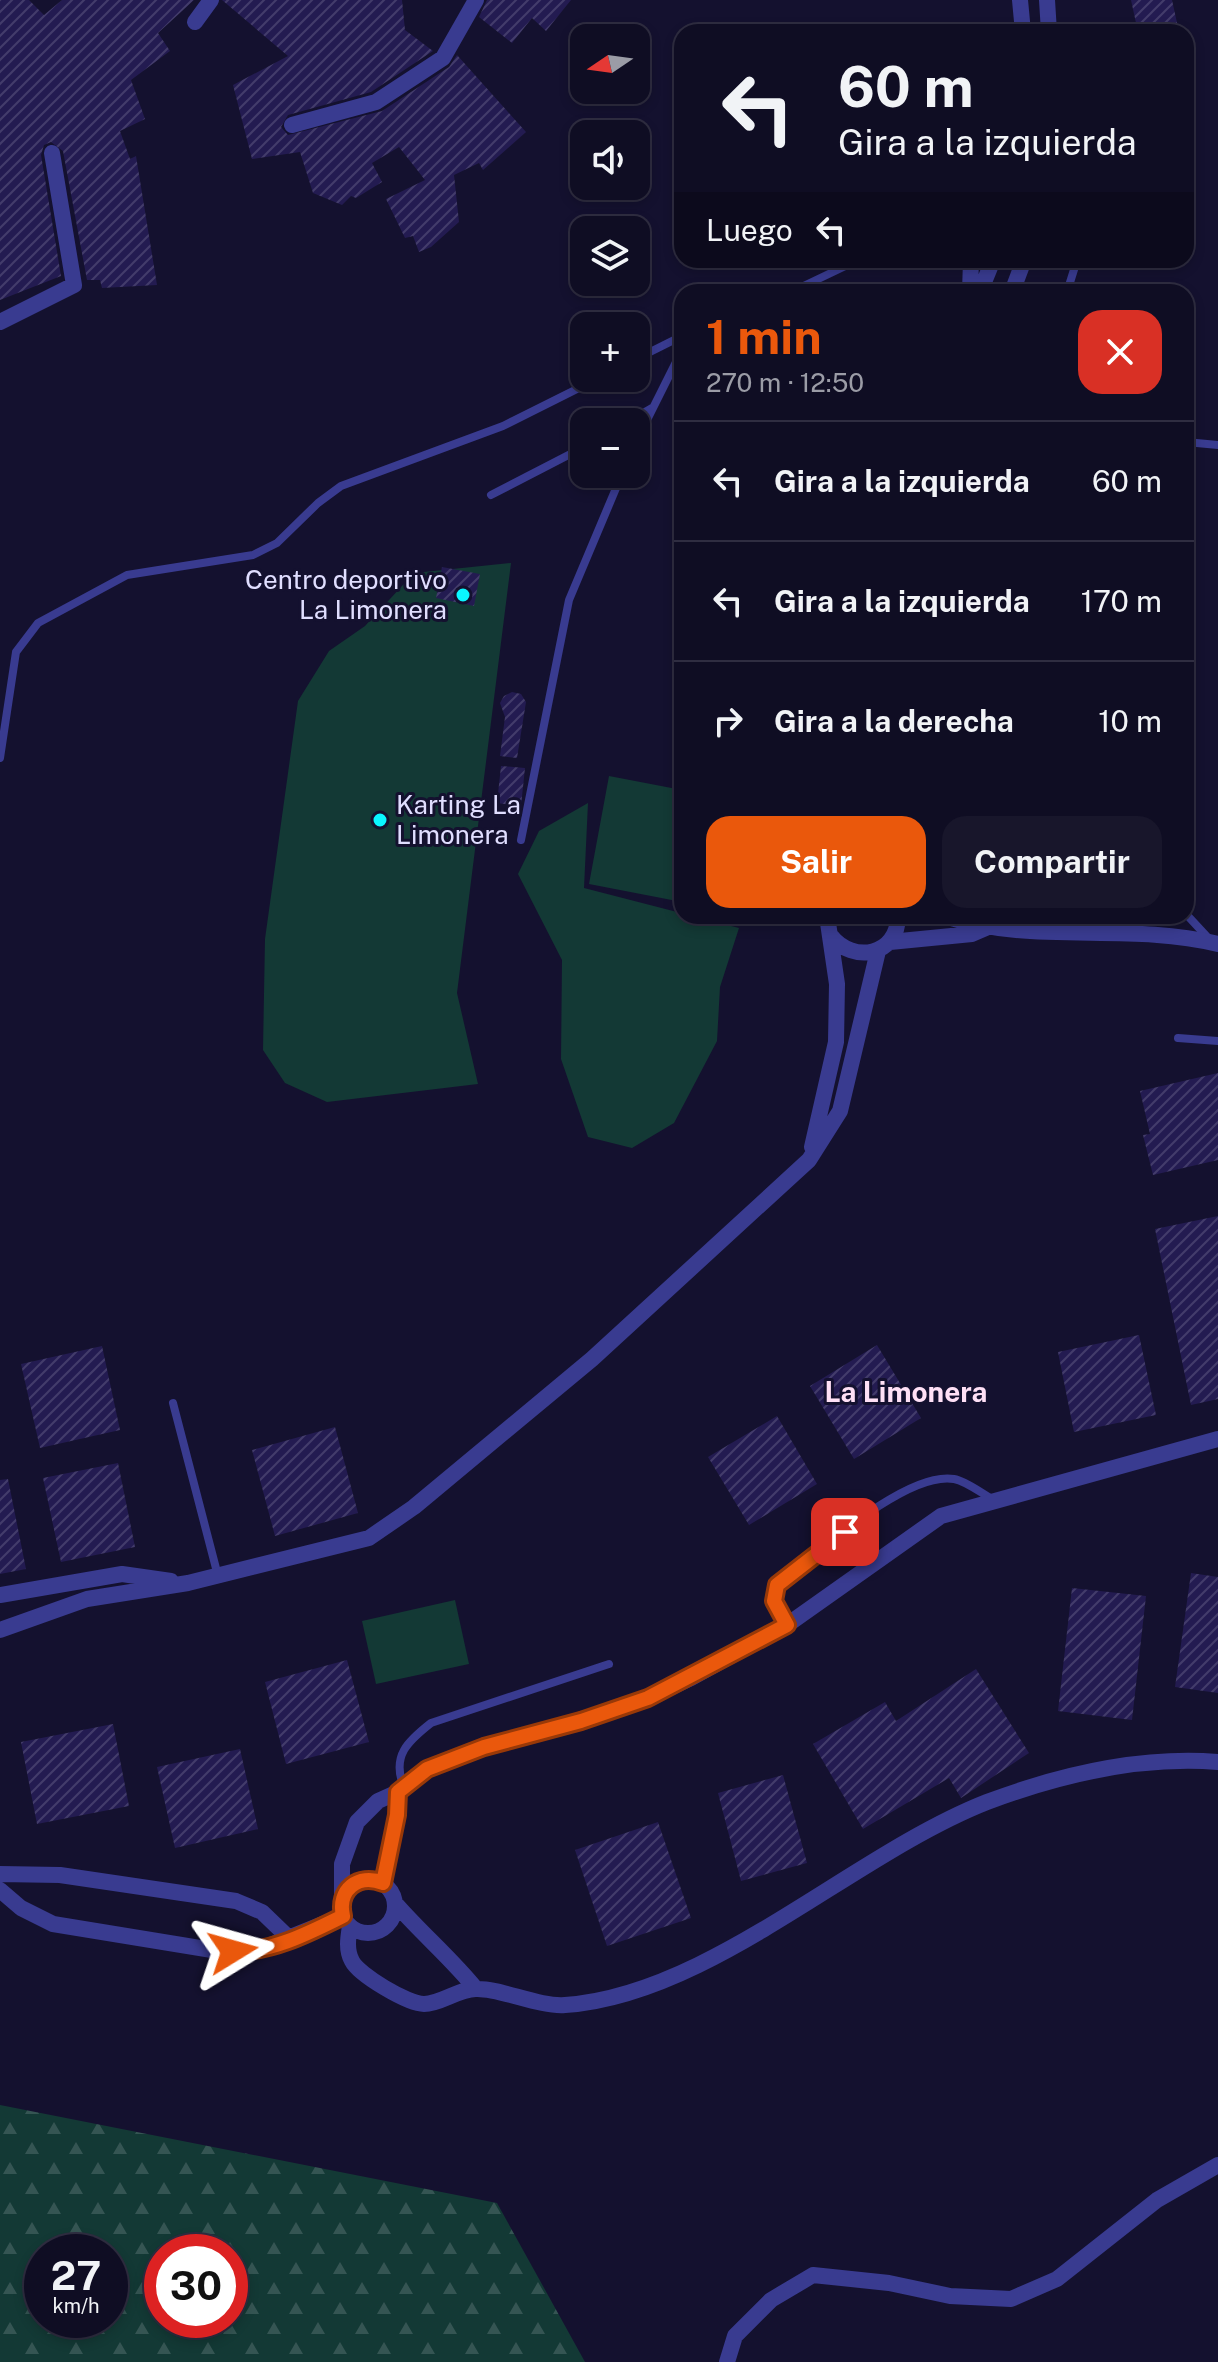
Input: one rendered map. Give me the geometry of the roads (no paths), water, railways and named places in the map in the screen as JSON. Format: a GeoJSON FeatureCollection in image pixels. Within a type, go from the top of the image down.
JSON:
{"type":"FeatureCollection","features":[{"type":"Feature","properties":{"kind":"street"},"geometry":{"type":"LineString","coordinates":[[195,22],[211,0]]}},
{"type":"Feature","properties":{"kind":"street"},"geometry":{"type":"LineString","coordinates":[[292,125],[376,102],[443,58],[476,0]]}},
{"type":"Feature","properties":{"kind":"street"},"geometry":{"type":"LineString","coordinates":[[1020,0],[1022,24]]}},
{"type":"Feature","properties":{"kind":"street"},"geometry":{"type":"LineString","coordinates":[[1047,0],[1048,24]]}},
{"type":"Feature","properties":{"kind":"street"},"geometry":{"type":"LineString","coordinates":[[0,322],[74,285],[52,153]]}},
{"type":"Feature","properties":{"kind":"street"},"geometry":{"type":"LineString","coordinates":[[809,1160],[836,1042],[837,984],[829,924]]}},
{"type":"Feature","properties":{"kind":"street"},"geometry":{"type":"LineString","coordinates":[[0,1630],[87,1599],[188,1583],[369,1538],[396,1521],[592,1359],[809,1160],[840,1111],[884,947],[894,924]]}},
{"type":"Feature","properties":{"kind":"street"},"geometry":{"type":"LineString","coordinates":[[972,924],[986,928],[1174,935],[1215,943]]}},
{"type":"Feature","properties":{"kind":"street"},"geometry":{"type":"LineString","coordinates":[[831,936],[847,951],[868,954],[884,947],[972,934],[986,928]]}},
{"type":"Feature","properties":{"kind":"street"},"geometry":{"type":"LineString","coordinates":[[1218,1439],[941,1516],[787,1625],[648,1698],[581,1721],[484,1747],[427,1769],[401,1789],[378,1801],[357,1822],[342,1864],[347,1943],[353,1963],[390,1991],[423,2004],[476,1989],[562,2005],[644,1989],[742,1939],[911,1838],[987,1802],[1041,1783],[1086,1773],[1154,1763],[1218,1762]]}},
{"type":"Feature","properties":{"kind":"street"},"geometry":{"type":"LineString","coordinates":[[0,1595],[122,1574],[188,1583]]}},
{"type":"Feature","properties":{"kind":"street"},"geometry":{"type":"LineString","coordinates":[[401,1789],[383,1883],[422,1936],[453,1960],[476,1989]]}},
{"type":"Feature","properties":{"kind":"street"},"geometry":{"type":"LineString","coordinates":[[0,1874],[60,1875],[236,1901],[262,1912],[290,1939]]}},
{"type":"Feature","properties":{"kind":"street"},"geometry":{"type":"LineString","coordinates":[[345,1915],[350,1886],[366,1879],[383,1883]]}},
{"type":"Feature","properties":{"kind":"street"},"geometry":{"type":"LineString","coordinates":[[0,1890],[21,1908],[53,1924],[212,1950],[253,1952],[345,1915]]}},
{"type":"Feature","properties":{"kind":"street"},"geometry":{"type":"LineString","coordinates":[[345,1915],[365,1933],[380,1930],[392,1919],[395,1903]]}},
{"type":"Feature","properties":{"kind":"street"},"geometry":{"type":"LineString","coordinates":[[727,2362],[735,2336],[771,2300],[813,2275],[889,2283],[950,2296],[1011,2299],[1057,2279],[1157,2200],[1218,2165]]}},
{"type":"Feature","properties":{"kind":"lane"},"geometry":{"type":"LineString","coordinates":[[808,284],[841,268]]}},
{"type":"Feature","properties":{"kind":"lane"},"geometry":{"type":"LineString","coordinates":[[650,352],[674,340]]}},
{"type":"Feature","properties":{"kind":"lane"},"geometry":{"type":"LineString","coordinates":[[650,414],[674,366]]}},
{"type":"Feature","properties":{"kind":"lane"},"geometry":{"type":"LineString","coordinates":[[0,758],[16,652],[38,623],[127,575],[253,555],[277,543],[318,503],[341,486],[503,426],[571,392]]}},
{"type":"Feature","properties":{"kind":"lane"},"geometry":{"type":"LineString","coordinates":[[1194,443],[1218,445]]}},
{"type":"Feature","properties":{"kind":"lane"},"geometry":{"type":"LineString","coordinates":[[491,495],[570,454]]}},
{"type":"Feature","properties":{"kind":"lane"},"geometry":{"type":"LineString","coordinates":[[521,840],[569,600],[616,488]]}},
{"type":"Feature","properties":{"kind":"lane"},"geometry":{"type":"LineString","coordinates":[[1194,922],[1215,943]]}},
{"type":"Feature","properties":{"kind":"lane"},"geometry":{"type":"LineString","coordinates":[[1178,1038],[1218,1041]]}},
{"type":"Feature","properties":{"kind":"lane"},"geometry":{"type":"LineString","coordinates":[[173,1403],[218,1576]]}},
{"type":"Feature","properties":{"kind":"lane"},"geometry":{"type":"LineString","coordinates":[[787,1625],[774,1601],[777,1585],[891,1497],[920,1481],[954,1479],[992,1500]]}},
{"type":"Feature","properties":{"kind":"lane"},"geometry":{"type":"LineString","coordinates":[[401,1789],[397,1772],[400,1757],[408,1741],[431,1723],[609,1664]]}},
{"type":"Feature","properties":{"kind":"place","name":"Centro deportivo La Limonera"},"geometry":{"type":"Point","coordinates":[463,595]}},
{"type":"Feature","properties":{"kind":"place","name":"Karting La Limonera"},"geometry":{"type":"Point","coordinates":[380,820]}},
{"type":"Feature","properties":{"kind":"district","name":"La Limonera"},"geometry":{"type":"Point","coordinates":[906,1392]}}]}
